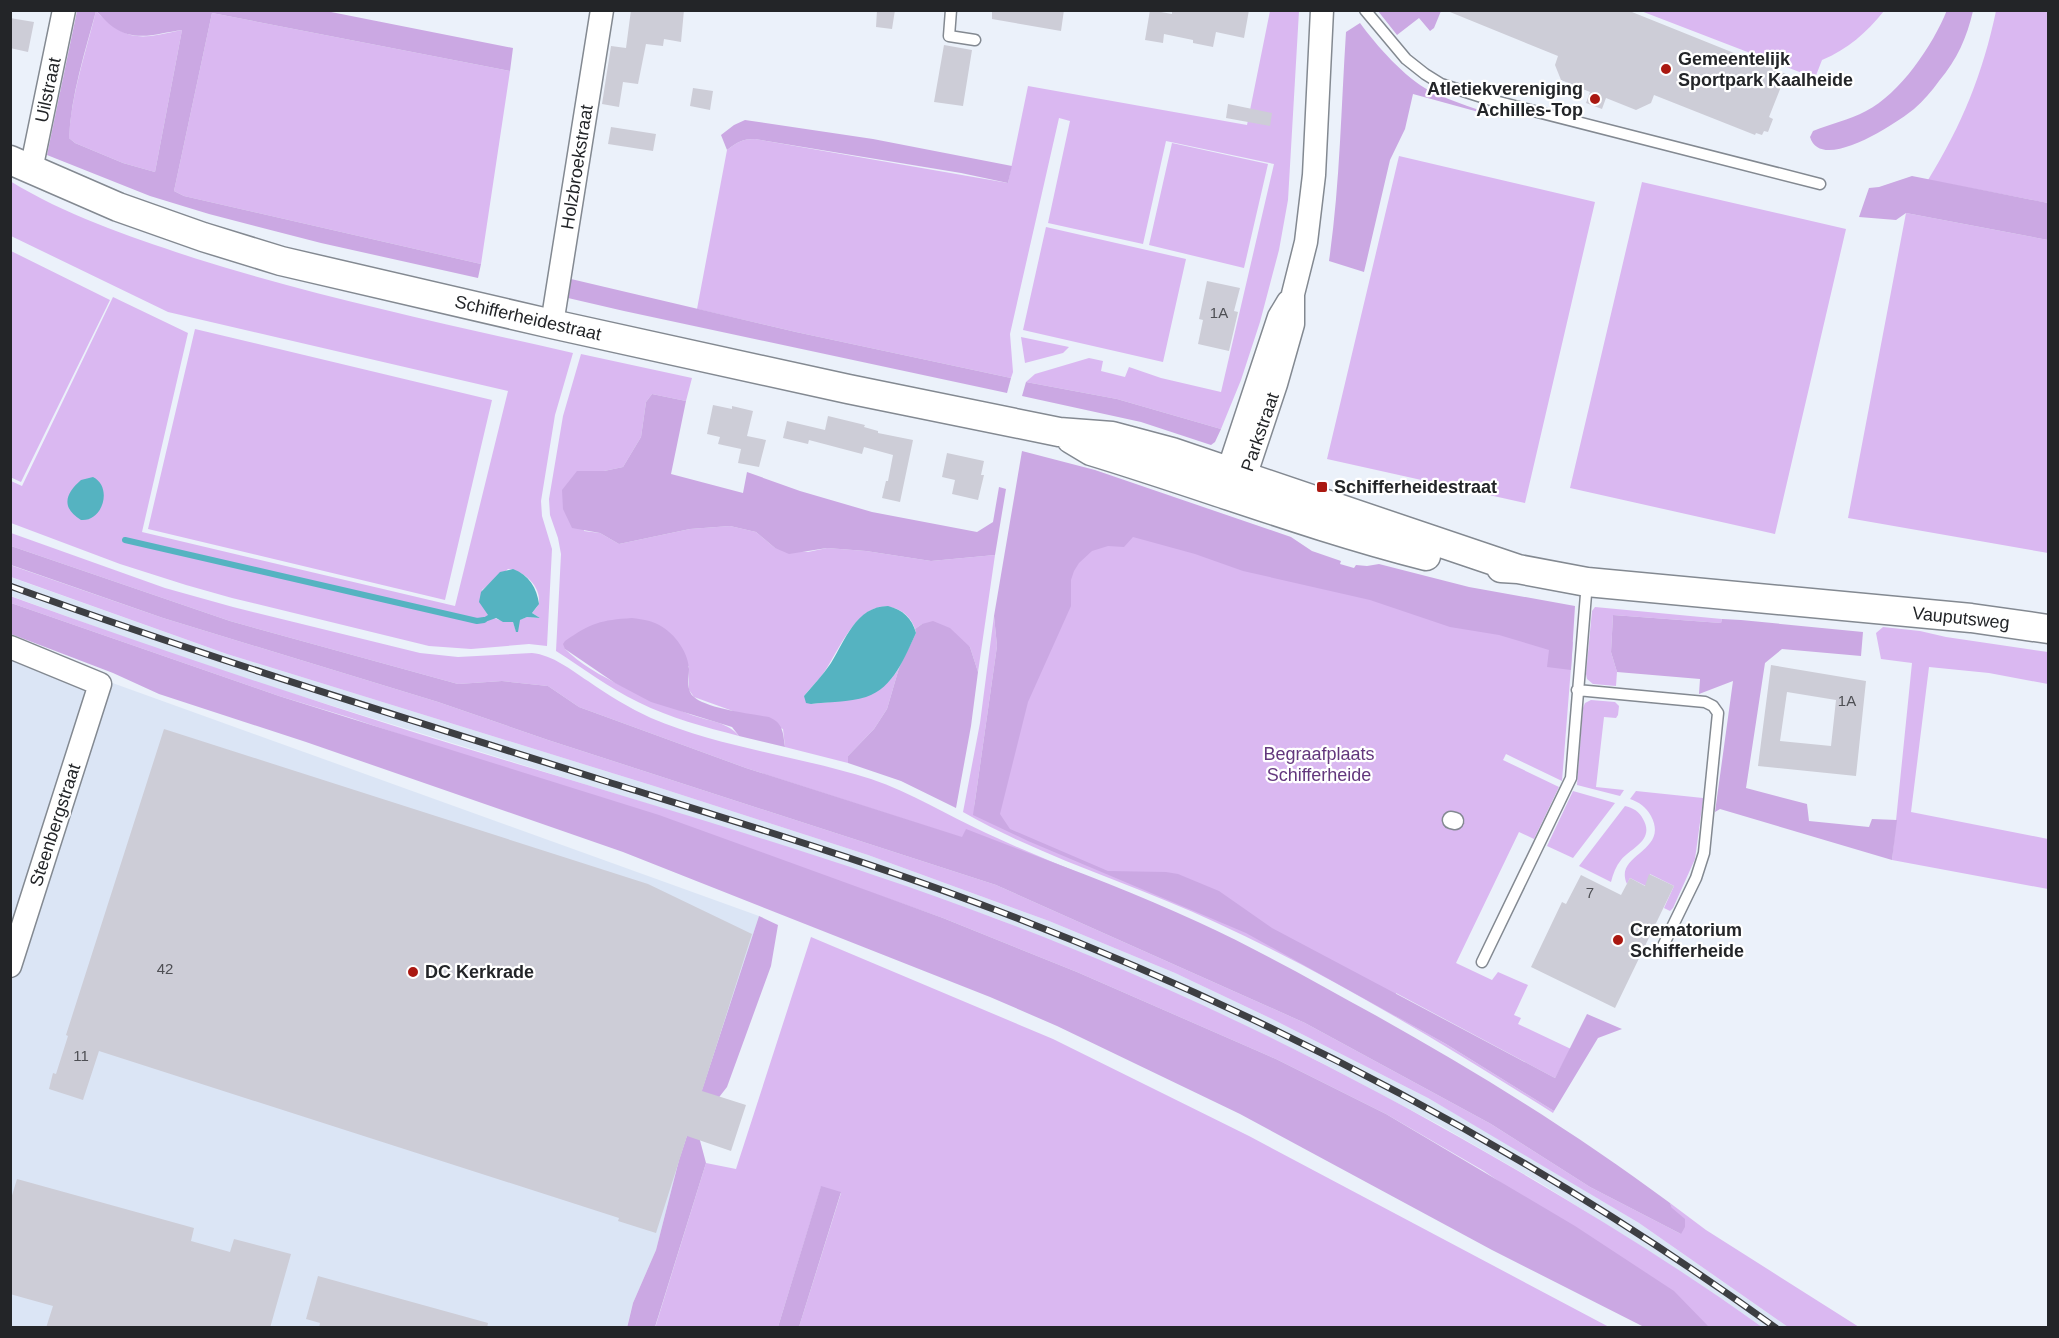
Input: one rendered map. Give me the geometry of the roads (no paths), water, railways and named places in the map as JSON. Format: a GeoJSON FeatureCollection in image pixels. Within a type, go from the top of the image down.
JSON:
{"type":"FeatureCollection","features":[{"type":"Feature","properties":{"kind":"street","name":"Uilstraat"},"geometry":{"type":"LineString","coordinates":[[21,165],[64,10]]}},
{"type":"Feature","properties":{"kind":"street","name":"Holzbroekstraat"},"geometry":{"type":"LineString","coordinates":[[552,324],[602,10]]}},
{"type":"Feature","properties":{"kind":"street","name":"Parkstraat"},"geometry":{"type":"LineString","coordinates":[[1235,481],[1276,384],[1293,324],[1293,294],[1306,242],[1314,175],[1322,10]]}},
{"type":"Feature","properties":{"kind":"street","name":"Schifferheidestraat"},"geometry":{"type":"LineString","coordinates":[[21,165],[118,207],[242,250],[318,270],[552,324],[848,389],[1059,432],[1091,450],[1235,481],[1518,569],[1587,582],[1873,609]]}},
{"type":"Feature","properties":{"kind":"street","name":"Vauputsweg"},"geometry":{"type":"LineString","coordinates":[[1873,609],[2049,629]]}},
{"type":"Feature","properties":{"kind":"street","name":"Steenbergstraat"},"geometry":{"type":"LineString","coordinates":[[10,647],[100,684],[10,966]]}},
{"type":"Feature","properties":{"kind":"lane"},"geometry":{"type":"LineString","coordinates":[[951,10],[949,36],[975,40]]}},
{"type":"Feature","properties":{"kind":"lane"},"geometry":{"type":"LineString","coordinates":[[1365,10],[1406,59],[1441,84],[1502,103],[1820,184]]}},
{"type":"Feature","properties":{"kind":"lane"},"geometry":{"type":"LineString","coordinates":[[1482,962],[1570,778],[1587,582]]}},
{"type":"Feature","properties":{"kind":"lane"},"geometry":{"type":"LineString","coordinates":[[1577,690],[1705,702],[1713,706],[1718,713],[1704,853],[1696,878],[1661,950]]}},
{"type":"Feature","properties":{"kind":"water"},"geometry":{"type":"Polygon","coordinates":[[[93,477],[103,488],[103,503],[95,516],[81,520],[70,510],[69,495],[81,480],[93,477]]]}},
{"type":"Feature","properties":{"kind":"water"},"geometry":{"type":"Polygon","coordinates":[[[513,569],[524,575],[531,583],[539,604],[532,613],[540,618],[527,617],[520,620],[518,632],[513,622],[503,622],[496,618],[485,622],[483,618],[488,615],[479,602],[481,592],[500,572],[513,569]]]}},
{"type":"Feature","properties":{"kind":"water"},"geometry":{"type":"Polygon","coordinates":[[[888,606],[906,615],[916,633],[903,661],[891,679],[876,693],[866,697],[838,702],[806,703],[804,696],[831,663],[853,626],[868,612],[888,606]]]}},
{"type":"Feature","properties":{"kind":"waterway"},"geometry":{"type":"LineString","coordinates":[[125,540],[477,621],[484,620]]}},
{"type":"Feature","properties":{"kind":"railway"},"geometry":{"type":"LineString","coordinates":[[10,586],[308,687],[850,858],[946,891],[1096,950],[1198,994],[1398,1093],[1591,1204],[1685,1264],[1776,1328]]}},
{"type":"Feature","properties":{"kind":"place","name":"Gemeentelijk Sportpark Kaalheide"},"geometry":{"type":"Point","coordinates":[1666,69]}},
{"type":"Feature","properties":{"kind":"place","name":"Atletiekvereniging Achilles-Top"},"geometry":{"type":"Point","coordinates":[1595,99]}},
{"type":"Feature","properties":{"kind":"place","name":"Schifferheidestraat"},"geometry":{"type":"Point","coordinates":[1322,487]}},
{"type":"Feature","properties":{"kind":"place","name":"Crematorium Schifferheide"},"geometry":{"type":"Point","coordinates":[1618,940]}},
{"type":"Feature","properties":{"kind":"place","name":"DC Kerkrade"},"geometry":{"type":"Point","coordinates":[413,972]}},
{"type":"Feature","properties":{"kind":"park label","name":"Begraafplaats Schifferheide"},"geometry":{"type":"Point","coordinates":[1319,764]}}]}
